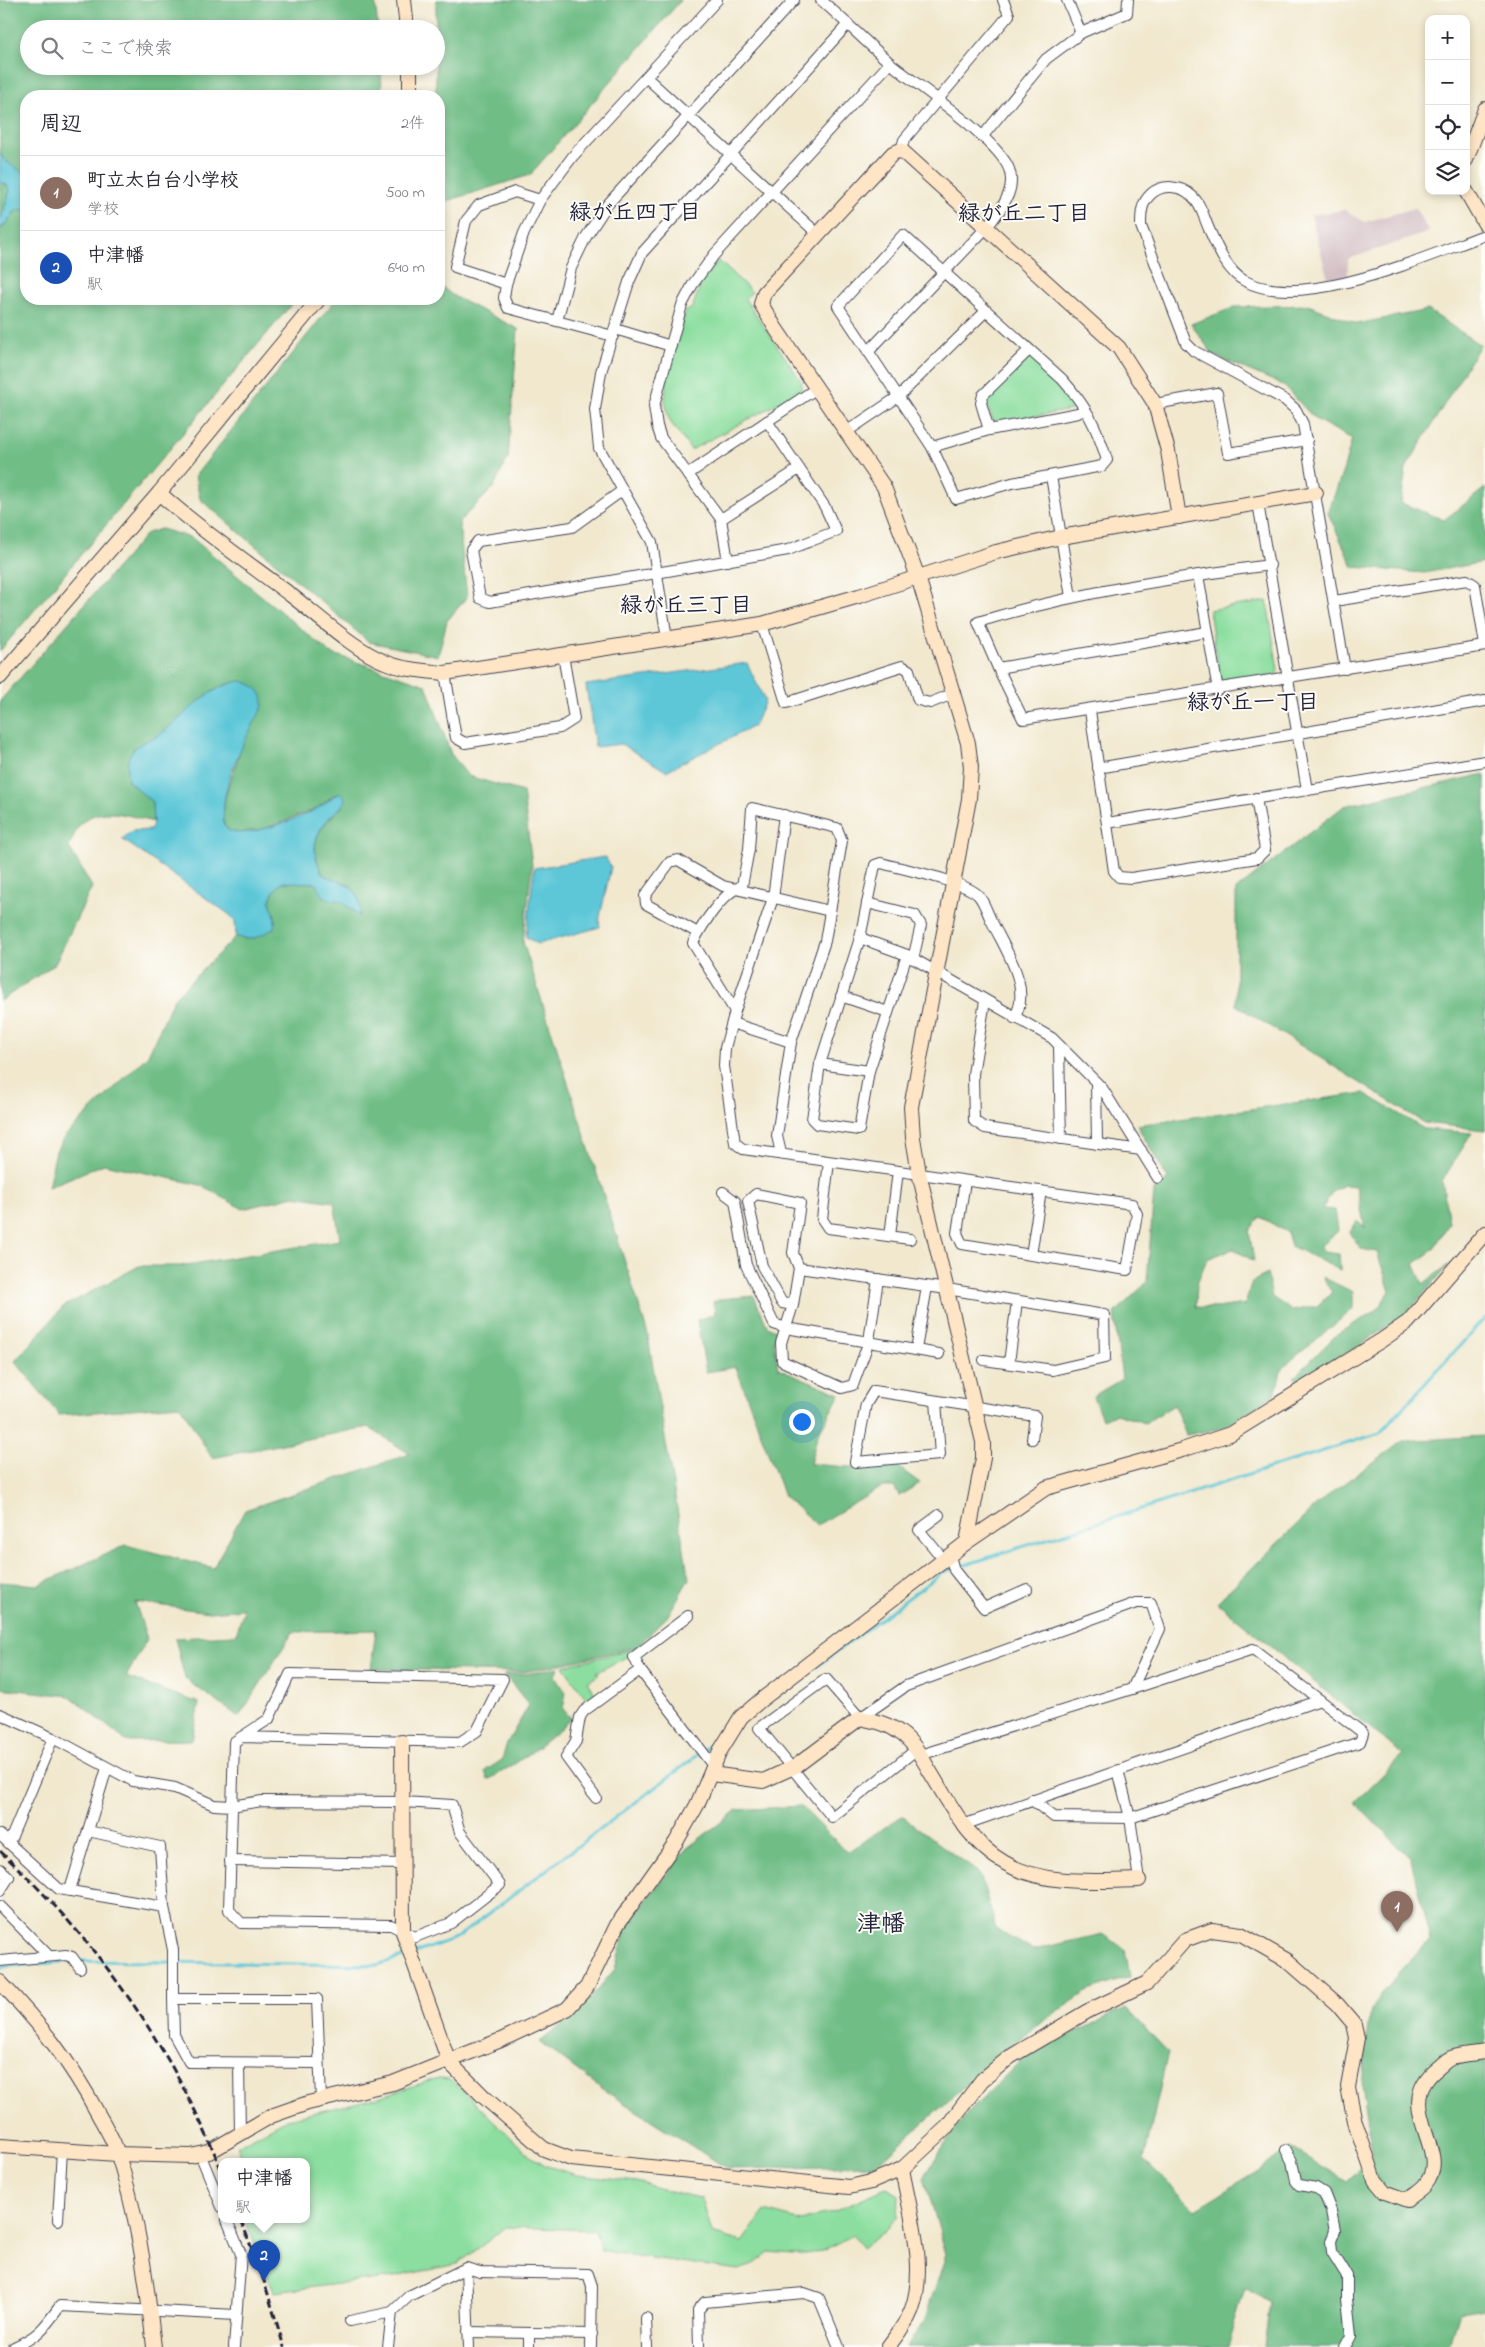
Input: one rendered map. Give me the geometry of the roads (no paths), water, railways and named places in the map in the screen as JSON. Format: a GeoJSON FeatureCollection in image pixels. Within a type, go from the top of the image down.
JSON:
{"type":"FeatureCollection","features":[{"type":"Feature","properties":{"kind":"street"},"geometry":{"type":"LineString","coordinates":[[404,0],[406,20]]}},
{"type":"Feature","properties":{"kind":"street"},"geometry":{"type":"LineString","coordinates":[[671,346],[557,321],[508,308],[504,298],[506,284],[524,233],[540,200],[573,156],[717,0]]}},
{"type":"Feature","properties":{"kind":"street"},"geometry":{"type":"LineString","coordinates":[[557,321],[571,268],[586,237],[607,205],[794,0]]}},
{"type":"Feature","properties":{"kind":"street"},"geometry":{"type":"LineString","coordinates":[[821,0],[890,63],[982,137],[1002,157],[1009,169],[1009,191],[1003,206],[987,227],[868,352]]}},
{"type":"Feature","properties":{"kind":"street"},"geometry":{"type":"LineString","coordinates":[[901,150],[904,140],[1009,15],[1003,0]]}},
{"type":"Feature","properties":{"kind":"street"},"geometry":{"type":"LineString","coordinates":[[1067,0],[1081,33]]}},
{"type":"Feature","properties":{"kind":"street"},"geometry":{"type":"LineString","coordinates":[[982,137],[1046,59],[1081,33],[1127,13],[1128,0]]}},
{"type":"Feature","properties":{"kind":"street"},"geometry":{"type":"LineString","coordinates":[[667,639],[652,542],[599,448],[595,409],[601,372],[629,282],[642,253],[848,24]]}},
{"type":"Feature","properties":{"kind":"street"},"geometry":{"type":"LineString","coordinates":[[728,561],[722,519],[661,438],[657,426],[654,406],[682,304],[693,284],[714,255],[890,63]]}},
{"type":"Feature","properties":{"kind":"street"},"geometry":{"type":"LineString","coordinates":[[410,75],[410,90]]}},
{"type":"Feature","properties":{"kind":"street"},"geometry":{"type":"LineString","coordinates":[[647,78],[729,155],[818,234]]}},
{"type":"Feature","properties":{"kind":"street"},"geometry":{"type":"LineString","coordinates":[[1470,150],[1485,109]]}},
{"type":"Feature","properties":{"kind":"street"},"geometry":{"type":"LineString","coordinates":[[901,150],[1119,348],[1155,404],[1168,451],[1179,517]]}},
{"type":"Feature","properties":{"kind":"street"},"geometry":{"type":"LineString","coordinates":[[901,150],[894,153],[764,293],[761,304],[884,487],[918,577],[968,743],[971,767],[969,799],[911,1107],[919,1173],[983,1442],[983,1458],[967,1542]]}},
{"type":"Feature","properties":{"kind":"street"},"geometry":{"type":"LineString","coordinates":[[1345,669],[1307,440],[1299,417],[1285,400],[1194,351],[1186,343],[1141,226],[1141,208],[1151,194],[1167,186],[1180,189],[1192,196],[1202,211],[1209,230],[1231,272],[1245,282],[1272,289],[1327,288],[1375,275],[1485,234]]}},
{"type":"Feature","properties":{"kind":"street"},"geometry":{"type":"LineString","coordinates":[[506,284],[455,266],[466,221],[478,205],[515,192],[540,200]]}},
{"type":"Feature","properties":{"kind":"street"},"geometry":{"type":"LineString","coordinates":[[1468,195],[1485,224]]}},
{"type":"Feature","properties":{"kind":"street"},"geometry":{"type":"LineString","coordinates":[[903,235],[986,311],[1062,379],[1082,401],[1085,410],[1097,428],[1107,460],[1102,466],[1012,483],[956,499],[932,447],[838,306],[903,235]]}},
{"type":"Feature","properties":{"kind":"street"},"geometry":{"type":"LineString","coordinates":[[0,677],[159,493],[314,305]]}},
{"type":"Feature","properties":{"kind":"street"},"geometry":{"type":"LineString","coordinates":[[846,432],[898,397],[986,311]]}},
{"type":"Feature","properties":{"kind":"street"},"geometry":{"type":"LineString","coordinates":[[989,430],[981,403],[983,395],[1029,350]]}},
{"type":"Feature","properties":{"kind":"street"},"geometry":{"type":"LineString","coordinates":[[688,474],[817,388]]}},
{"type":"Feature","properties":{"kind":"street"},"geometry":{"type":"LineString","coordinates":[[1155,404],[1217,394],[1228,453],[1307,440]]}},
{"type":"Feature","properties":{"kind":"street"},"geometry":{"type":"LineString","coordinates":[[932,447],[989,430],[1078,413],[1085,410]]}},
{"type":"Feature","properties":{"kind":"street"},"geometry":{"type":"LineString","coordinates":[[623,490],[572,527],[478,541],[471,550],[480,598],[490,602],[788,550],[836,531],[825,507],[767,421]]}},
{"type":"Feature","properties":{"kind":"street"},"geometry":{"type":"LineString","coordinates":[[722,519],[799,468]]}},
{"type":"Feature","properties":{"kind":"street"},"geometry":{"type":"LineString","coordinates":[[1051,476],[1071,598]]}},
{"type":"Feature","properties":{"kind":"street"},"geometry":{"type":"LineString","coordinates":[[159,493],[192,523],[238,554],[346,638],[383,662],[406,670],[445,673],[762,624],[996,552],[1061,537],[1316,493]]}},
{"type":"Feature","properties":{"kind":"street"},"geometry":{"type":"LineString","coordinates":[[1258,503],[1307,790]]}},
{"type":"Feature","properties":{"kind":"street"},"geometry":{"type":"LineString","coordinates":[[1270,565],[1198,575],[1071,598],[1026,607],[978,622],[1023,720],[1218,690],[1485,645],[1475,585],[1467,580],[1334,601]]}},
{"type":"Feature","properties":{"kind":"street"},"geometry":{"type":"LineString","coordinates":[[1198,575],[1218,690]]}},
{"type":"Feature","properties":{"kind":"street"},"geometry":{"type":"LineString","coordinates":[[762,624],[786,702],[902,666],[909,670],[918,700],[930,703],[954,693]]}},
{"type":"Feature","properties":{"kind":"street"},"geometry":{"type":"LineString","coordinates":[[998,668],[1207,632]]}},
{"type":"Feature","properties":{"kind":"street"},"geometry":{"type":"LineString","coordinates":[[445,673],[456,738],[465,743],[560,728],[574,719],[563,655]]}},
{"type":"Feature","properties":{"kind":"street"},"geometry":{"type":"LineString","coordinates":[[1098,768],[1298,735],[1485,701]]}},
{"type":"Feature","properties":{"kind":"street"},"geometry":{"type":"LineString","coordinates":[[1090,710],[1114,871],[1119,877],[1131,878],[1257,858],[1265,850],[1256,798]]}},
{"type":"Feature","properties":{"kind":"street"},"geometry":{"type":"LineString","coordinates":[[1107,823],[1485,761]]}},
{"type":"Feature","properties":{"kind":"street"},"geometry":{"type":"LineString","coordinates":[[735,1012],[693,943],[698,933],[724,898],[735,888],[742,886],[749,849],[752,808],[837,828],[842,841],[825,941],[791,1042],[777,1136],[781,1153]]}},
{"type":"Feature","properties":{"kind":"street"},"geometry":{"type":"LineString","coordinates":[[784,816],[773,898],[725,1048],[724,1066],[735,1143],[743,1149],[1132,1204],[1136,1214],[1128,1270],[962,1244],[957,1233],[965,1181]]}},
{"type":"Feature","properties":{"kind":"street"},"geometry":{"type":"LineString","coordinates":[[698,933],[646,904],[645,896],[670,862],[678,860],[723,886],[830,911]]}},
{"type":"Feature","properties":{"kind":"street"},"geometry":{"type":"LineString","coordinates":[[867,903],[915,915],[921,925],[888,1012],[869,1071],[859,1130],[817,1124],[812,1119],[820,1064],[860,938],[867,903],[875,864],[881,863],[953,882],[979,895],[1016,969],[1020,994],[1019,1010],[1014,1018]]}},
{"type":"Feature","properties":{"kind":"street"},"geometry":{"type":"LineString","coordinates":[[860,938],[910,956],[1014,1018],[1052,1038],[1096,1082],[1158,1178]]}},
{"type":"Feature","properties":{"kind":"street"},"geometry":{"type":"LineString","coordinates":[[841,996],[888,1012]]}},
{"type":"Feature","properties":{"kind":"street"},"geometry":{"type":"LineString","coordinates":[[985,1001],[973,1074],[974,1121],[985,1128],[1141,1150]]}},
{"type":"Feature","properties":{"kind":"street"},"geometry":{"type":"LineString","coordinates":[[732,1023],[791,1042]]}},
{"type":"Feature","properties":{"kind":"street"},"geometry":{"type":"LineString","coordinates":[[1059,1046],[1062,1139]]}},
{"type":"Feature","properties":{"kind":"street"},"geometry":{"type":"LineString","coordinates":[[820,1064],[869,1071]]}},
{"type":"Feature","properties":{"kind":"street"},"geometry":{"type":"LineString","coordinates":[[1096,1082],[1097,1144]]}},
{"type":"Feature","properties":{"kind":"street"},"geometry":{"type":"LineString","coordinates":[[829,1162],[822,1219],[828,1228],[910,1239]]}},
{"type":"Feature","properties":{"kind":"street"},"geometry":{"type":"LineString","coordinates":[[890,1236],[898,1171]]}},
{"type":"Feature","properties":{"kind":"street"},"geometry":{"type":"LineString","coordinates":[[1031,1255],[1041,1191]]}},
{"type":"Feature","properties":{"kind":"street"},"geometry":{"type":"LineString","coordinates":[[723,1192],[735,1201],[746,1265],[774,1324],[786,1328],[939,1354]]}},
{"type":"Feature","properties":{"kind":"street"},"geometry":{"type":"LineString","coordinates":[[793,1305],[782,1303],[762,1266],[748,1201],[756,1194],[800,1203],[793,1253],[799,1268],[793,1305],[781,1343],[782,1362],[842,1388],[853,1385],[869,1341],[878,1279]]}},
{"type":"Feature","properties":{"kind":"street"},"geometry":{"type":"LineString","coordinates":[[0,2146],[117,2154],[191,2156],[209,2152],[271,2116],[321,2100],[393,2083],[449,2062],[536,2025],[567,2009],[588,1987],[617,1925],[676,1842],[741,1717],[950,1563],[967,1542],[1046,1488],[1182,1450],[1230,1434],[1382,1340],[1408,1322],[1485,1233]]}},
{"type":"Feature","properties":{"kind":"street"},"geometry":{"type":"LineString","coordinates":[[799,1268],[947,1289],[1104,1315],[1105,1358],[1053,1370],[984,1360]]}},
{"type":"Feature","properties":{"kind":"street"},"geometry":{"type":"LineString","coordinates":[[916,1349],[927,1287]]}},
{"type":"Feature","properties":{"kind":"street"},"geometry":{"type":"LineString","coordinates":[[1009,1363],[1017,1301]]}},
{"type":"Feature","properties":{"kind":"street"},"geometry":{"type":"LineString","coordinates":[[936,1401],[940,1455],[855,1462],[866,1404],[874,1391],[1035,1416],[1032,1439]]}},
{"type":"Feature","properties":{"kind":"street"},"geometry":{"type":"LineString","coordinates":[[939,1515],[919,1530],[950,1563],[984,1608],[1027,1589]]}},
{"type":"Feature","properties":{"kind":"street"},"geometry":{"type":"LineString","coordinates":[[688,1616],[634,1657],[640,1670],[702,1752],[712,1770],[763,1781],[793,1768],[906,1686],[1136,1604],[1150,1603],[1160,1629],[1132,1689]]}},
{"type":"Feature","properties":{"kind":"street"},"geometry":{"type":"LineString","coordinates":[[1032,1800],[1054,1817],[1130,1818],[1360,1742],[1363,1733],[1253,1649],[1132,1689],[918,1752],[832,1817],[759,1728],[826,1679],[860,1718],[884,1723],[900,1732],[918,1752],[963,1825],[979,1843],[1005,1864],[1040,1876],[1078,1881],[1139,1880],[1130,1818],[1118,1770]]}},
{"type":"Feature","properties":{"kind":"street"},"geometry":{"type":"LineString","coordinates":[[596,1798],[566,1757],[576,1741],[580,1717],[584,1712],[640,1670]]}},
{"type":"Feature","properties":{"kind":"street"},"geometry":{"type":"LineString","coordinates":[[0,1714],[53,1738],[133,1781],[175,1788],[214,1804],[232,1806],[262,1801],[403,1802],[452,1805],[460,1832],[500,1885],[451,1923],[415,1937],[391,1925],[241,1923],[230,1910],[230,1861],[232,1806],[234,1742],[241,1737],[269,1719],[290,1674],[503,1680],[477,1731],[460,1742],[241,1737]]}},
{"type":"Feature","properties":{"kind":"street"},"geometry":{"type":"LineString","coordinates":[[963,1825],[1320,1700]]}},
{"type":"Feature","properties":{"kind":"street"},"geometry":{"type":"LineString","coordinates":[[9,1843],[53,1738]]}},
{"type":"Feature","properties":{"kind":"street"},"geometry":{"type":"LineString","coordinates":[[402,1742],[403,1932],[449,2062],[484,2097],[544,2149],[571,2159],[849,2187],[871,2182],[902,2169],[945,2129],[982,2080],[1010,2057],[1088,2011],[1147,1983],[1185,1940],[1212,1930],[1241,1934],[1288,1961],[1337,2004],[1354,2024],[1357,2038],[1348,2087],[1355,2122],[1366,2158],[1375,2180],[1385,2192],[1407,2200],[1426,2185],[1432,2168],[1431,2147],[1418,2110],[1420,2092],[1429,2075],[1451,2058],[1485,2052]]}},
{"type":"Feature","properties":{"kind":"street"},"geometry":{"type":"LineString","coordinates":[[70,1890],[107,1768]]}},
{"type":"Feature","properties":{"kind":"street"},"geometry":{"type":"LineString","coordinates":[[88,1831],[160,1847],[164,1907],[173,1961],[174,2035],[189,2062],[319,2063]]}},
{"type":"Feature","properties":{"kind":"street"},"geometry":{"type":"LineString","coordinates":[[0,1835],[59,1888],[164,1907]]}},
{"type":"Feature","properties":{"kind":"street"},"geometry":{"type":"LineString","coordinates":[[230,1861],[403,1864]]}},
{"type":"Feature","properties":{"kind":"street"},"geometry":{"type":"LineString","coordinates":[[0,1869],[9,1877],[0,1891]]}},
{"type":"Feature","properties":{"kind":"street"},"geometry":{"type":"LineString","coordinates":[[0,1906],[49,1956]]}},
{"type":"Feature","properties":{"kind":"street"},"geometry":{"type":"LineString","coordinates":[[0,1961],[66,1955],[77,1963]]}},
{"type":"Feature","properties":{"kind":"street"},"geometry":{"type":"LineString","coordinates":[[0,1982],[32,2015],[76,2073],[114,2144],[133,2207],[144,2257],[154,2347]]}},
{"type":"Feature","properties":{"kind":"street"},"geometry":{"type":"LineString","coordinates":[[173,1999],[317,1999],[321,2100]]}},
{"type":"Feature","properties":{"kind":"street"},"geometry":{"type":"LineString","coordinates":[[239,2063],[240,2134]]}},
{"type":"Feature","properties":{"kind":"street"},"geometry":{"type":"LineString","coordinates":[[58,2220],[62,2150]]}},
{"type":"Feature","properties":{"kind":"street"},"geometry":{"type":"LineString","coordinates":[[1286,2150],[1292,2161],[1296,2181],[1299,2185],[1316,2188],[1324,2193],[1331,2211],[1335,2232],[1331,2241],[1332,2252],[1347,2276],[1346,2299],[1351,2336],[1345,2347]]}},
{"type":"Feature","properties":{"kind":"street"},"geometry":{"type":"LineString","coordinates":[[200,2154],[218,2197]]}},
{"type":"Feature","properties":{"kind":"street"},"geometry":{"type":"LineString","coordinates":[[888,2347],[908,2317],[919,2272],[902,2169]]}},
{"type":"Feature","properties":{"kind":"street"},"geometry":{"type":"LineString","coordinates":[[228,2223],[240,2254],[234,2347]]}},
{"type":"Feature","properties":{"kind":"street"},"geometry":{"type":"LineString","coordinates":[[466,2268],[468,2347]]}},
{"type":"Feature","properties":{"kind":"street"},"geometry":{"type":"LineString","coordinates":[[350,2321],[392,2312],[409,2296],[466,2268],[480,2272],[588,2274],[592,2286],[591,2347]]}},
{"type":"Feature","properties":{"kind":"street"},"geometry":{"type":"LineString","coordinates":[[699,2347],[698,2310],[705,2302],[804,2293],[819,2298],[839,2347]]}},
{"type":"Feature","properties":{"kind":"street"},"geometry":{"type":"LineString","coordinates":[[14,2347],[33,2338],[60,2306],[236,2315]]}},
{"type":"Feature","properties":{"kind":"street"},"geometry":{"type":"LineString","coordinates":[[388,2347],[392,2312]]}},
{"type":"Feature","properties":{"kind":"street"},"geometry":{"type":"LineString","coordinates":[[646,2318],[647,2347]]}},
{"type":"Feature","properties":{"kind":"street"},"geometry":{"type":"LineString","coordinates":[[468,2332],[592,2334]]}},
{"type":"Feature","properties":{"kind":"street"},"geometry":{"type":"LineString","coordinates":[[528,2333],[529,2347]]}},
{"type":"Feature","properties":{"kind":"water"},"geometry":{"type":"Polygon","coordinates":[[[0,153],[5,161],[20,170],[20,210],[16,210],[2,229],[0,221],[10,191],[6,184],[0,183],[0,153]]]}},
{"type":"Feature","properties":{"kind":"water"},"geometry":{"type":"Polygon","coordinates":[[[747,663],[765,701],[754,726],[666,771],[621,744],[595,747],[586,685],[747,663]]]}},
{"type":"Feature","properties":{"kind":"water"},"geometry":{"type":"Polygon","coordinates":[[[241,681],[257,689],[262,696],[263,706],[234,764],[229,779],[223,810],[224,826],[229,831],[237,833],[260,830],[309,813],[342,793],[346,800],[324,824],[317,838],[315,844],[316,859],[323,875],[346,884],[356,892],[360,906],[360,916],[341,901],[325,898],[315,883],[282,882],[271,896],[270,901],[275,920],[274,928],[256,938],[241,938],[236,936],[235,921],[230,915],[122,839],[132,831],[151,830],[153,822],[152,802],[128,781],[127,769],[132,751],[138,745],[162,733],[208,695],[229,684],[241,681]]]}},
{"type":"Feature","properties":{"kind":"water"},"geometry":{"type":"Polygon","coordinates":[[[605,857],[611,867],[599,921],[600,927],[538,944],[526,937],[534,868],[605,857]]]}},
{"type":"Feature","properties":{"kind":"waterway"},"geometry":{"type":"LineString","coordinates":[[776,1697],[943,1572],[1380,1433],[1485,1318]]}},
{"type":"Feature","properties":{"kind":"waterway"},"geometry":{"type":"LineString","coordinates":[[415,1953],[458,1937],[690,1761],[724,1733]]}},
{"type":"Feature","properties":{"kind":"waterway"},"geometry":{"type":"LineString","coordinates":[[79,1961],[377,1965],[406,1956]]}},
{"type":"Feature","properties":{"kind":"waterway"},"geometry":{"type":"LineString","coordinates":[[0,1967],[73,1961]]}},
{"type":"Feature","properties":{"kind":"railway"},"geometry":{"type":"LineString","coordinates":[[0,1851],[70,1922],[129,1998],[179,2080],[218,2162]]}},
{"type":"Feature","properties":{"kind":"railway"},"geometry":{"type":"LineString","coordinates":[[242,2223],[264,2281],[284,2347]]}},
{"type":"Feature","properties":{"kind":"place","name":"町立太白台小学校"},"geometry":{"type":"Point","coordinates":[1397,1932]}},
{"type":"Feature","properties":{"kind":"place","name":"中津幡"},"geometry":{"type":"Point","coordinates":[264,2281]}},
{"type":"Feature","properties":{"kind":"district","name":"緑が丘四丁目"},"geometry":{"type":"Point","coordinates":[635,211]}},
{"type":"Feature","properties":{"kind":"district","name":"緑が丘二丁目"},"geometry":{"type":"Point","coordinates":[1024,212]}},
{"type":"Feature","properties":{"kind":"district","name":"緑が丘三丁目"},"geometry":{"type":"Point","coordinates":[686,604]}},
{"type":"Feature","properties":{"kind":"district","name":"緑が丘一丁目"},"geometry":{"type":"Point","coordinates":[1253,701]}},
{"type":"Feature","properties":{"kind":"district","name":"津幡"},"geometry":{"type":"Point","coordinates":[881,1923]}}]}
